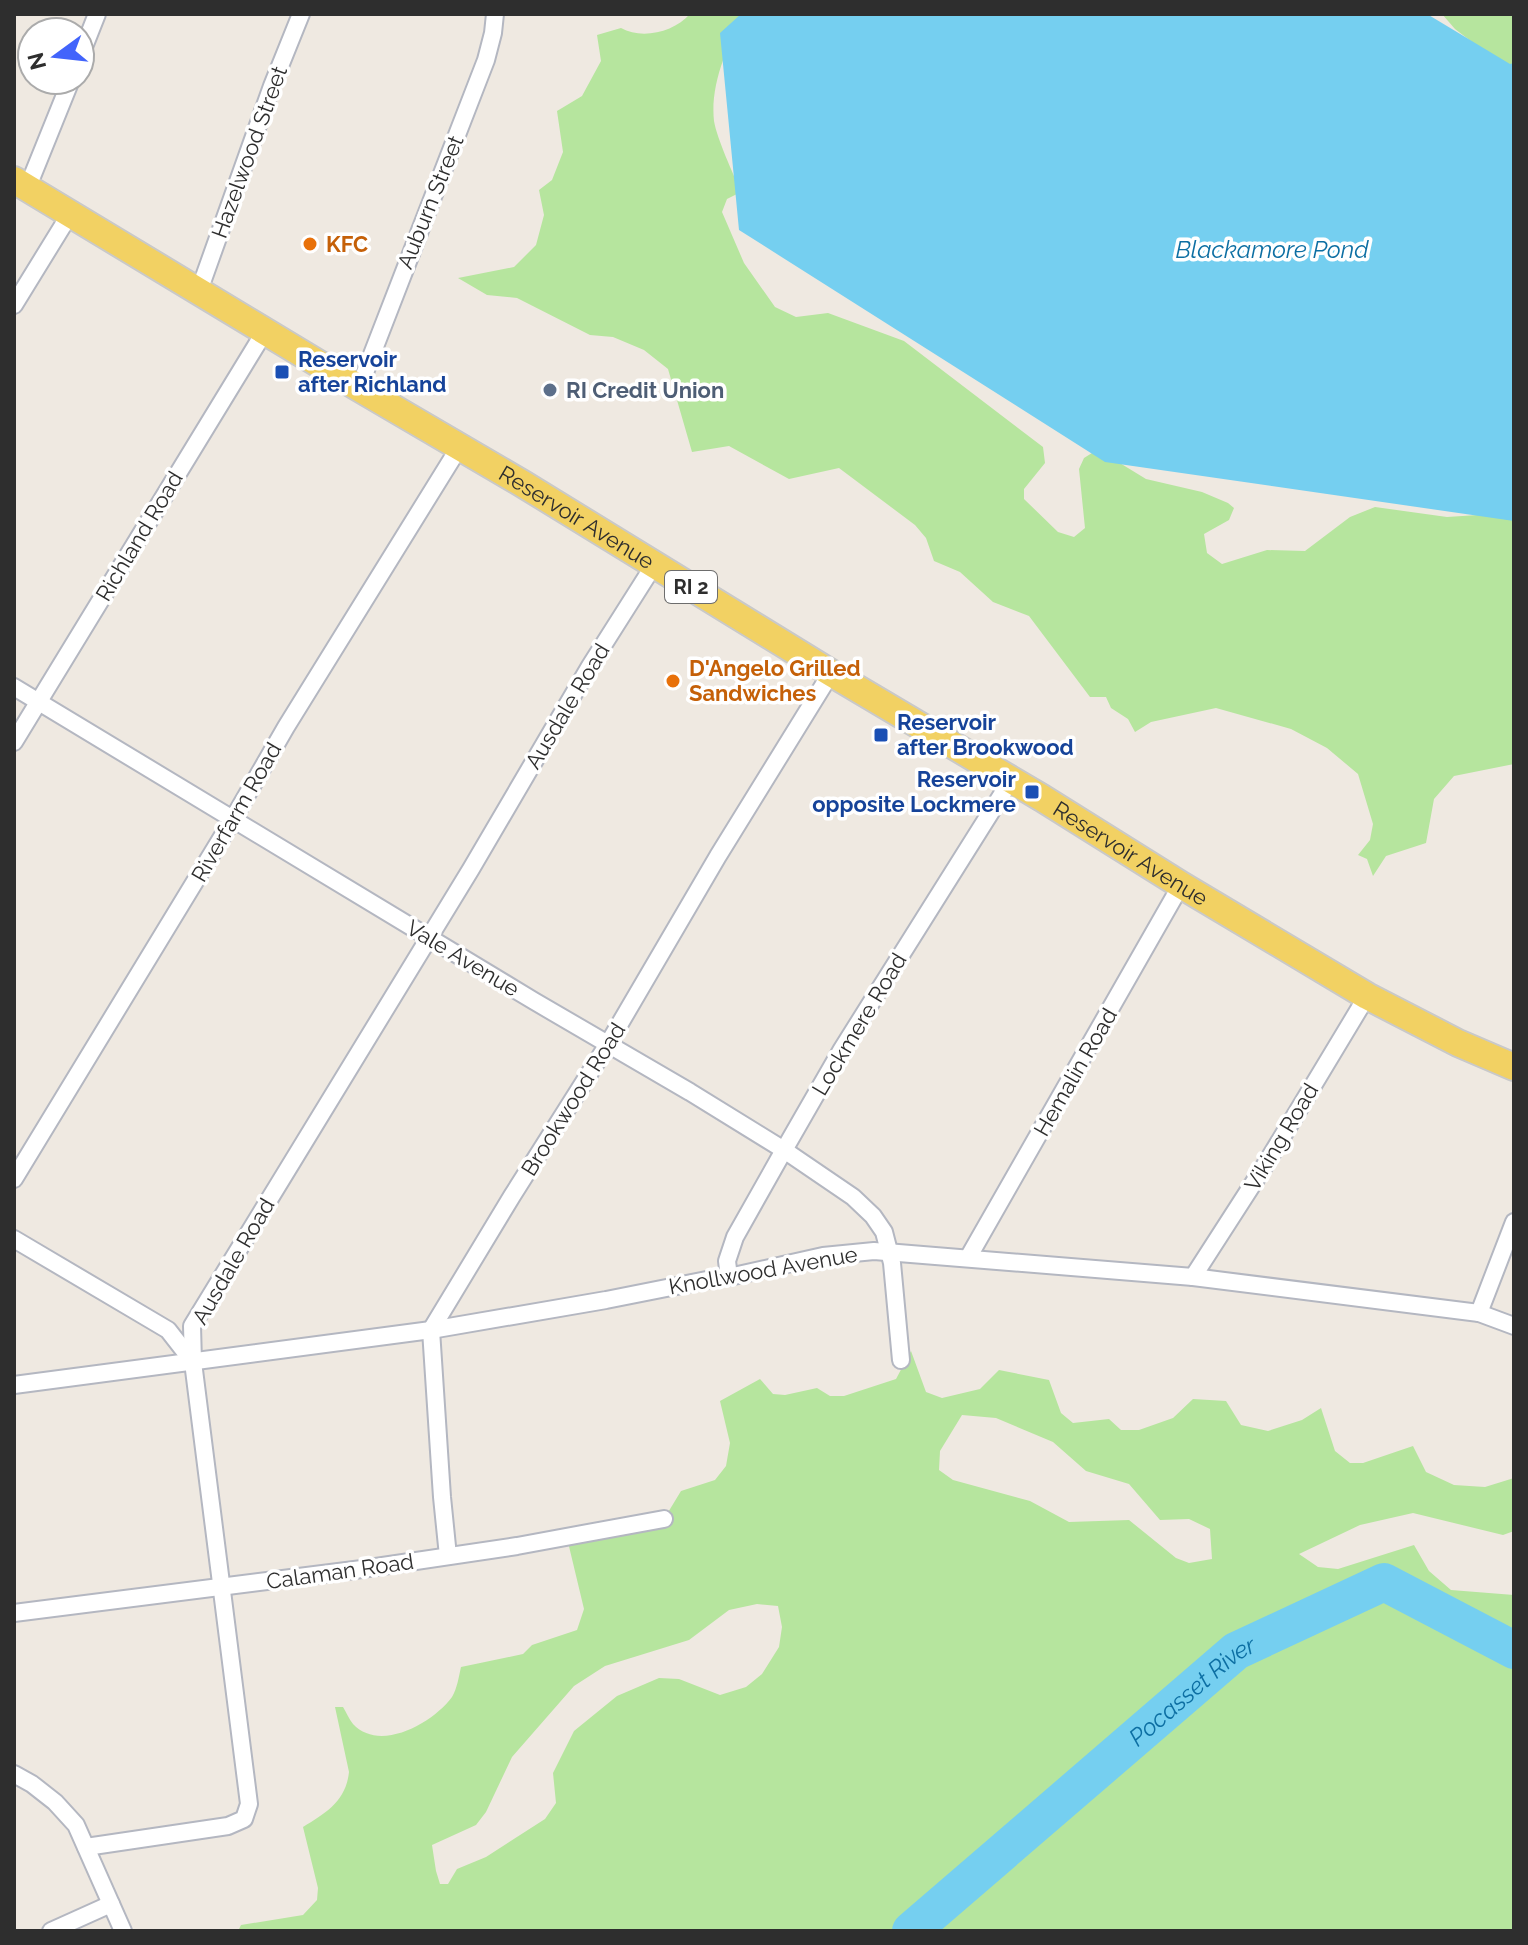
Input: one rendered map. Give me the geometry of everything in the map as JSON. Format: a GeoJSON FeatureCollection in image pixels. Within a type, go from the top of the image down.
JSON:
{"type":"FeatureCollection","features":[{"type":"Feature","properties":{"kind":"main road","name":"Reservoir Avenue"},"geometry":{"type":"LineString","coordinates":[[21,184],[460,446],[1367,996],[1458,1043],[1514,1067]]}},
{"type":"Feature","properties":{"kind":"street","name":"Hazelwood Street"},"geometry":{"type":"LineString","coordinates":[[199,291],[301,14]]}},
{"type":"Feature","properties":{"kind":"street","name":"Auburn Street"},"geometry":{"type":"LineString","coordinates":[[359,388],[486,60],[495,14]]}},
{"type":"Feature","properties":{"kind":"street"},"geometry":{"type":"LineString","coordinates":[[21,184],[63,96]]}},
{"type":"Feature","properties":{"kind":"street"},"geometry":{"type":"LineString","coordinates":[[14,305],[70,214]]}},
{"type":"Feature","properties":{"kind":"street","name":"Richland Road"},"geometry":{"type":"LineString","coordinates":[[14,742],[265,331]]}},
{"type":"Feature","properties":{"kind":"street","name":"Riverfarm Road"},"geometry":{"type":"LineString","coordinates":[[14,1179],[286,727],[460,446]]}},
{"type":"Feature","properties":{"kind":"street","name":"Ausdale Road"},"geometry":{"type":"LineString","coordinates":[[86,1847],[228,1826],[244,1819],[249,1804],[193,1362],[192,1326],[654,565]]}},
{"type":"Feature","properties":{"kind":"street","name":"Brookwood Road"},"geometry":{"type":"LineString","coordinates":[[431,1330],[608,1044],[718,856],[831,673]]}},
{"type":"Feature","properties":{"kind":"street","name":"Vale Avenue"},"geometry":{"type":"LineString","coordinates":[[14,687],[690,1092],[853,1197],[884,1232],[891,1257],[901,1360]]}},
{"type":"Feature","properties":{"kind":"street","name":"Lockmere Road"},"geometry":{"type":"LineString","coordinates":[[729,1277],[727,1261],[735,1237],[784,1150],[842,1049],[1011,780]]}},
{"type":"Feature","properties":{"kind":"street","name":"Hemalin Road"},"geometry":{"type":"LineString","coordinates":[[968,1258],[1181,885]]}},
{"type":"Feature","properties":{"kind":"street","name":"Viking Road"},"geometry":{"type":"LineString","coordinates":[[1193,1277],[1367,996]]}},
{"type":"Feature","properties":{"kind":"street"},"geometry":{"type":"LineString","coordinates":[[1479,1313],[1514,1222]]}},
{"type":"Feature","properties":{"kind":"street"},"geometry":{"type":"LineString","coordinates":[[14,1239],[168,1330],[193,1362]]}},
{"type":"Feature","properties":{"kind":"street","name":"Knollwood Avenue"},"geometry":{"type":"LineString","coordinates":[[14,1385],[431,1330],[729,1277],[823,1256],[968,1258],[1193,1277],[1479,1313],[1514,1326]]}},
{"type":"Feature","properties":{"kind":"street"},"geometry":{"type":"LineString","coordinates":[[431,1330],[448,1556]]}},
{"type":"Feature","properties":{"kind":"street","name":"Calaman Road"},"geometry":{"type":"LineString","coordinates":[[14,1613],[362,1569],[517,1546],[664,1519]]}},
{"type":"Feature","properties":{"kind":"street"},"geometry":{"type":"LineString","coordinates":[[14,1774],[55,1802],[76,1825],[123,1931]]}},
{"type":"Feature","properties":{"kind":"street"},"geometry":{"type":"LineString","coordinates":[[51,1931],[111,1904]]}},
{"type":"Feature","properties":{"kind":"green space"},"geometry":{"type":"Polygon","coordinates":[[[690,14],[746,14],[726,51],[717,79],[713,108],[716,128],[741,192],[727,199],[722,212],[744,263],[775,307],[796,317],[828,313],[904,341],[1043,447],[1045,463],[1024,489],[1024,499],[1058,532],[1074,537],[1085,528],[1079,469],[1084,458],[1092,453],[1110,457],[1146,479],[1202,492],[1234,508],[1229,520],[1204,534],[1207,553],[1222,564],[1267,550],[1305,551],[1350,517],[1375,507],[1447,517],[1509,513],[1514,516],[1514,764],[1454,776],[1434,799],[1426,843],[1386,856],[1373,876],[1367,859],[1358,855],[1370,840],[1373,824],[1358,774],[1327,748],[1291,729],[1216,708],[1151,722],[1135,732],[1128,719],[1111,708],[1106,697],[1090,697],[1029,616],[993,602],[960,572],[934,561],[926,538],[915,525],[839,468],[789,479],[729,446],[692,452],[668,369],[644,350],[613,337],[590,335],[517,298],[487,295],[458,278],[514,267],[536,245],[544,215],[539,190],[552,180],[563,152],[557,111],[582,96],[601,61],[597,35],[621,28],[648,34],[667,30],[690,14]]]}},
{"type":"Feature","properties":{"kind":"green space"},"geometry":{"type":"Polygon","coordinates":[[[1442,14],[1514,14],[1514,65],[1501,64],[1455,29],[1442,14]]]}},
{"type":"Feature","properties":{"kind":"green space"},"geometry":{"type":"Polygon","coordinates":[[[911,1351],[926,1392],[942,1398],[980,1389],[999,1370],[1049,1380],[1061,1413],[1073,1423],[1109,1419],[1121,1430],[1139,1430],[1173,1418],[1193,1399],[1226,1401],[1241,1425],[1268,1431],[1302,1420],[1321,1408],[1335,1451],[1350,1463],[1363,1463],[1413,1446],[1426,1472],[1454,1485],[1485,1487],[1514,1478],[1514,1531],[1503,1535],[1413,1513],[1360,1525],[1299,1554],[1318,1567],[1338,1569],[1414,1545],[1429,1571],[1451,1590],[1514,1595],[1514,1931],[238,1931],[241,1925],[303,1915],[317,1900],[318,1888],[303,1827],[334,1805],[347,1782],[349,1772],[335,1707],[343,1707],[353,1724],[364,1732],[377,1736],[406,1731],[432,1716],[452,1697],[461,1667],[523,1654],[532,1645],[577,1630],[584,1609],[567,1538],[664,1519],[681,1491],[715,1480],[726,1466],[730,1443],[720,1401],[760,1379],[773,1394],[785,1395],[817,1388],[830,1396],[844,1396],[896,1379],[911,1351]],[[962,1415],[940,1451],[939,1470],[953,1480],[1030,1501],[1069,1522],[1129,1520],[1176,1558],[1189,1563],[1212,1559],[1210,1529],[1189,1519],[1160,1520],[1129,1484],[1086,1471],[1053,1442],[996,1418],[962,1415]],[[757,1604],[729,1610],[689,1640],[605,1666],[574,1686],[512,1757],[486,1812],[476,1825],[432,1845],[440,1884],[448,1884],[457,1869],[486,1857],[545,1819],[556,1803],[553,1773],[574,1731],[617,1696],[659,1678],[679,1679],[720,1695],[746,1687],[762,1674],[779,1647],[782,1627],[778,1606],[757,1604]]]}},
{"type":"Feature","properties":{"kind":"water","name":"Blackamore Pond"},"geometry":{"type":"Polygon","coordinates":[[[741,14],[1427,14],[1510,64],[1514,63],[1514,521],[1105,462],[739,230],[720,33],[741,14]]]}},
{"type":"Feature","properties":{"kind":"waterway","name":"Pocasset River"},"geometry":{"type":"LineString","coordinates":[[911,1931],[1236,1651],[1384,1582],[1514,1650]]}},
{"type":"Feature","properties":{"kind":"place","name":"KFC"},"geometry":{"type":"Point","coordinates":[310,244]}},
{"type":"Feature","properties":{"kind":"place","name":"Reservoir after Richland"},"geometry":{"type":"Point","coordinates":[282,372]}},
{"type":"Feature","properties":{"kind":"place","name":"RI Credit Union"},"geometry":{"type":"Point","coordinates":[550,390]}},
{"type":"Feature","properties":{"kind":"place","name":"D'Angelo Grilled Sandwiches"},"geometry":{"type":"Point","coordinates":[673,681]}},
{"type":"Feature","properties":{"kind":"place","name":"Reservoir after Brookwood"},"geometry":{"type":"Point","coordinates":[881,735]}},
{"type":"Feature","properties":{"kind":"place","name":"Reservoir opposite Lockmere"},"geometry":{"type":"Point","coordinates":[1032,792]}}]}
